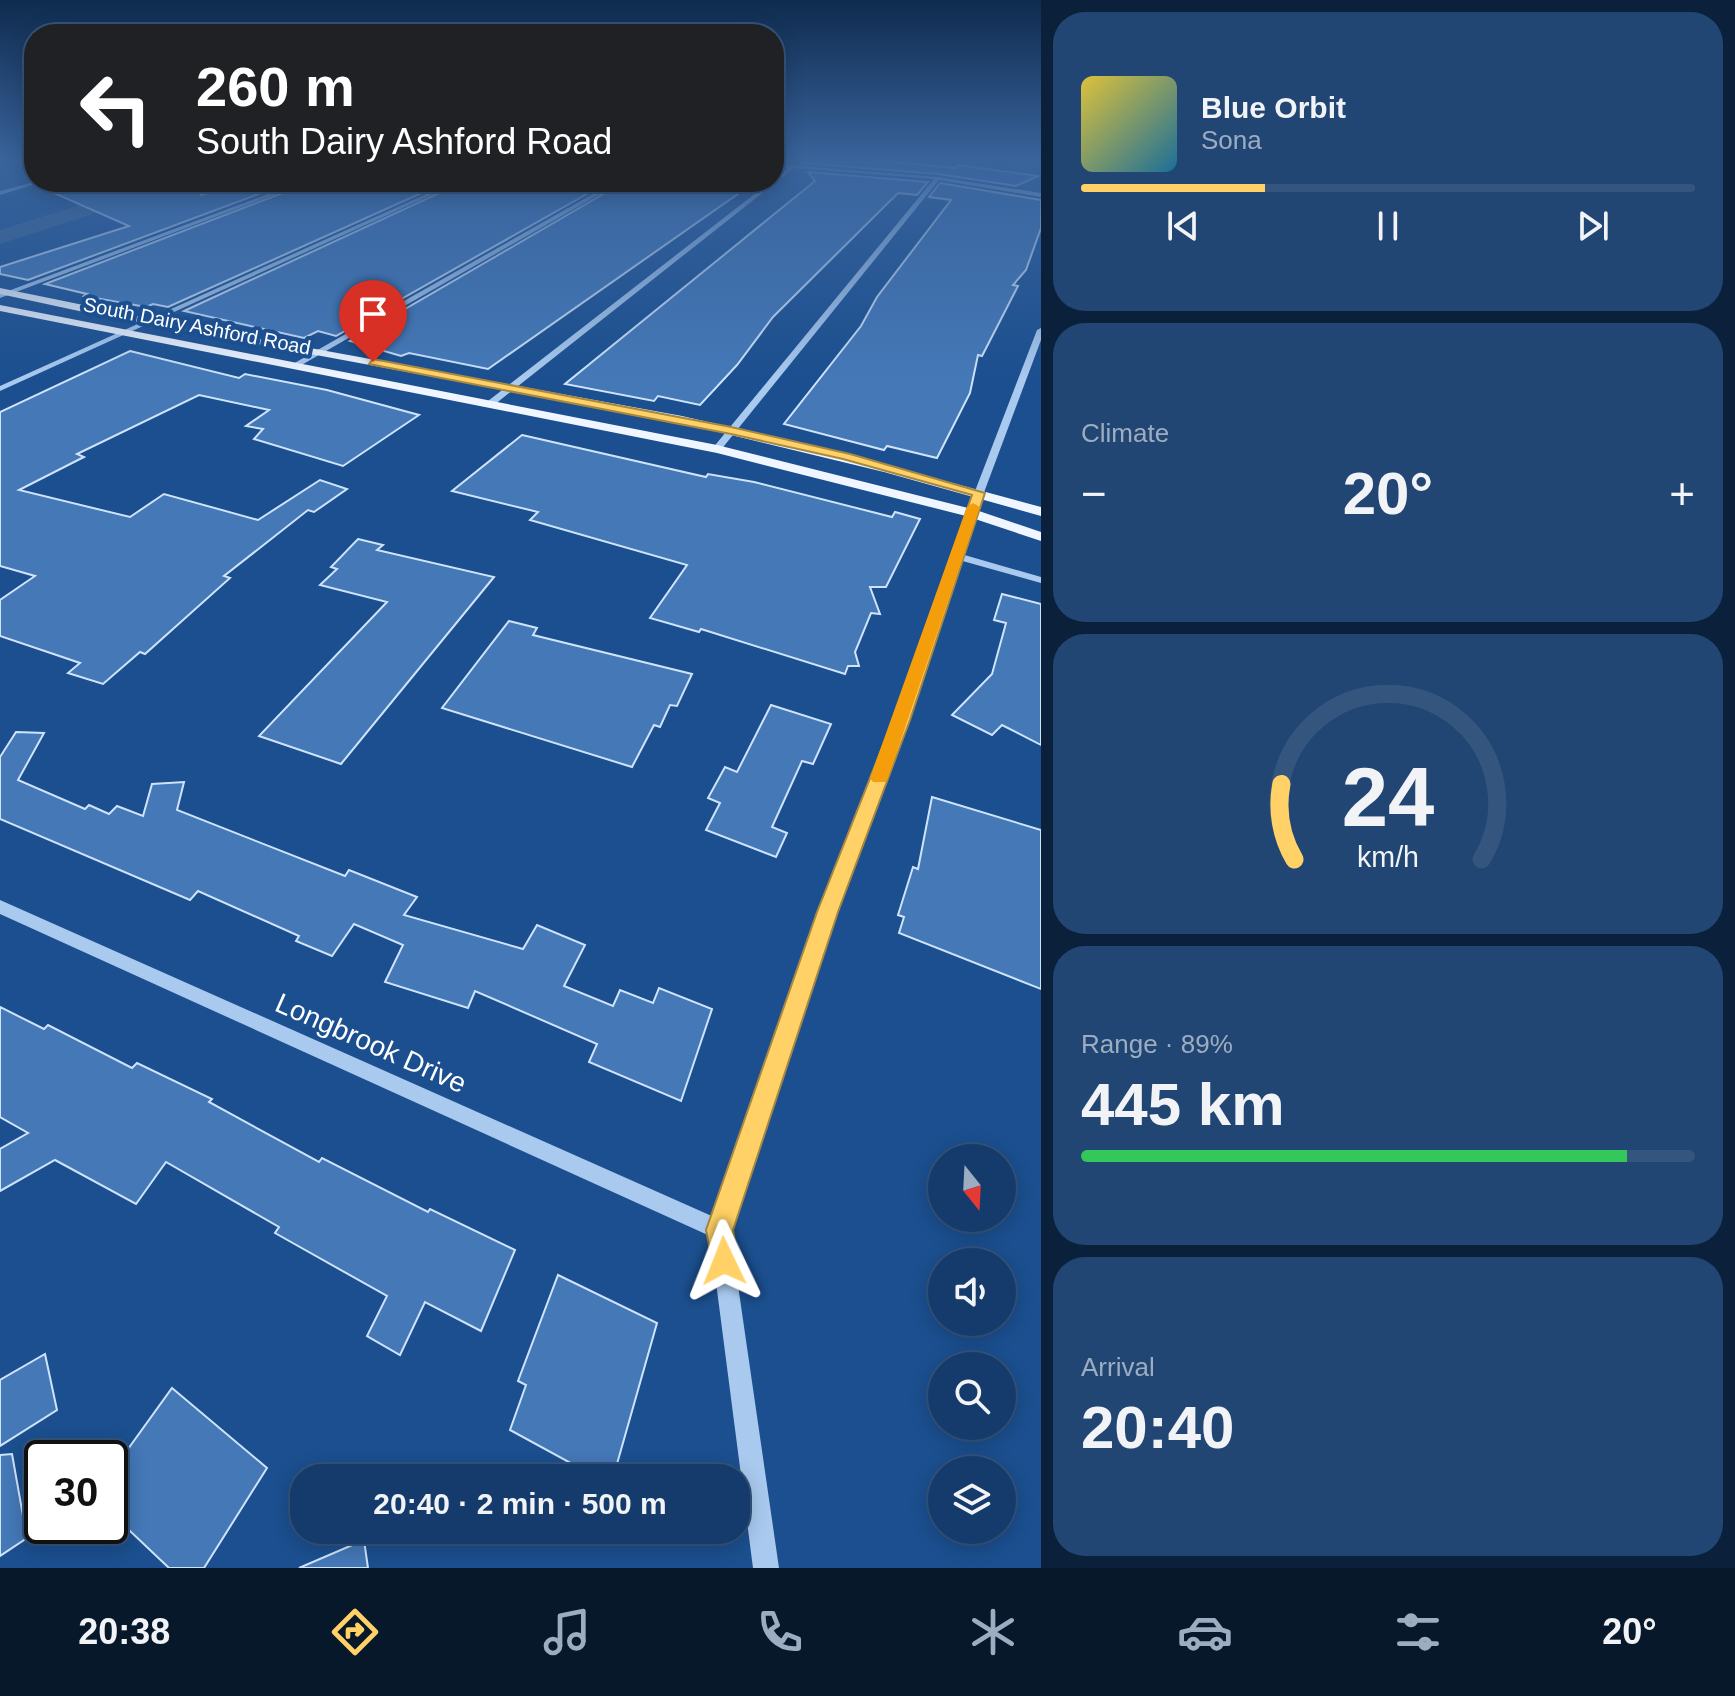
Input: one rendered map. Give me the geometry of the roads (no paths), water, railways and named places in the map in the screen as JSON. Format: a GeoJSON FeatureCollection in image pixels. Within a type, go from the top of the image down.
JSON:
{"type":"FeatureCollection","features":[{"type":"Feature","properties":{"kind":"main road","name":"South Dairy Ashford Road"},"geometry":{"type":"LineString","coordinates":[[3,293],[512,387],[731,431],[845,456],[1041,512]]}},
{"type":"Feature","properties":{"kind":"main road","name":"South Dairy Ashford Road"},"geometry":{"type":"LineString","coordinates":[[0,308],[717,449],[971,513],[1041,537]]}},
{"type":"Feature","properties":{"kind":"street"},"geometry":{"type":"LineString","coordinates":[[3,293],[171,231]]}},
{"type":"Feature","properties":{"kind":"street"},"geometry":{"type":"LineString","coordinates":[[0,389],[349,231]]}},
{"type":"Feature","properties":{"kind":"street"},"geometry":{"type":"LineString","coordinates":[[295,365],[532,231]]}},
{"type":"Feature","properties":{"kind":"street"},"geometry":{"type":"LineString","coordinates":[[491,403],[711,231]]}},
{"type":"Feature","properties":{"kind":"street"},"geometry":{"type":"LineString","coordinates":[[717,449],[894,231]]}},
{"type":"Feature","properties":{"kind":"street"},"geometry":{"type":"LineString","coordinates":[[766,1568],[720,1230],[827,912],[902,720],[955,556],[1041,330]]}},
{"type":"Feature","properties":{"kind":"street"},"geometry":{"type":"LineString","coordinates":[[955,556],[1041,580]]}},
{"type":"Feature","properties":{"kind":"street","name":"Longbrook Drive"},"geometry":{"type":"LineString","coordinates":[[0,907],[720,1230]]}},
{"type":"Feature","properties":{"kind":"waterway"},"geometry":{"type":"LineString","coordinates":[[0,237],[18,231]]}}]}
